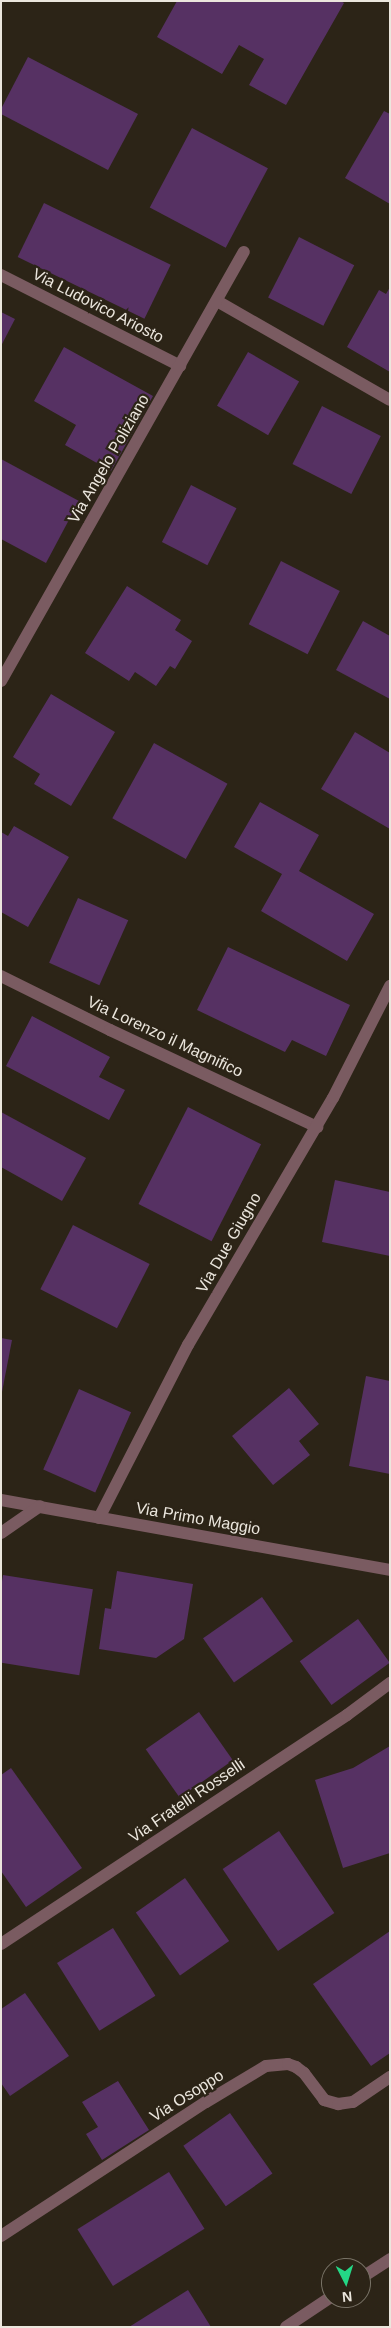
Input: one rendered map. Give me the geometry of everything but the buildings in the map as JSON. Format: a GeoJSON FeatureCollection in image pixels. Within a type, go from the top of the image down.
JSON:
{"type":"FeatureCollection","features":[{"type":"Feature","properties":{"kind":"street","name":"Via Angelo Poliziano"},"geometry":{"type":"LineString","coordinates":[[1,681],[244,252]]}},
{"type":"Feature","properties":{"kind":"street","name":"Via Ludovico Ariosto"},"geometry":{"type":"LineString","coordinates":[[1,275],[180,366]]}},
{"type":"Feature","properties":{"kind":"street"},"geometry":{"type":"LineString","coordinates":[[217,301],[390,400]]}},
{"type":"Feature","properties":{"kind":"street","name":"Via Lorenzo il Magnifico"},"geometry":{"type":"LineString","coordinates":[[1,976],[110,1030],[317,1127]]}},
{"type":"Feature","properties":{"kind":"street","name":"Via Due Giugno"},"geometry":{"type":"LineString","coordinates":[[99,1518],[188,1345],[317,1127],[359,1050],[390,986]]}},
{"type":"Feature","properties":{"kind":"street","name":"Via Primo Maggio"},"geometry":{"type":"LineString","coordinates":[[1,1500],[390,1570]]}},
{"type":"Feature","properties":{"kind":"street"},"geometry":{"type":"LineString","coordinates":[[1,1533],[40,1506]]}},
{"type":"Feature","properties":{"kind":"street","name":"Via Fratelli Rosselli"},"geometry":{"type":"LineString","coordinates":[[1,1944],[347,1715],[390,1682]]}},
{"type":"Feature","properties":{"kind":"street","name":"Via Osoppo"},"geometry":{"type":"LineString","coordinates":[[1,2236],[206,2102],[266,2066],[288,2064],[296,2068],[304,2073],[324,2100],[338,2104],[353,2102],[390,2077]]}},
{"type":"Feature","properties":{"kind":"street"},"geometry":{"type":"LineString","coordinates":[[371,2271],[390,2259]]}},
{"type":"Feature","properties":{"kind":"street"},"geometry":{"type":"LineString","coordinates":[[286,2327],[321,2304]]}}]}
